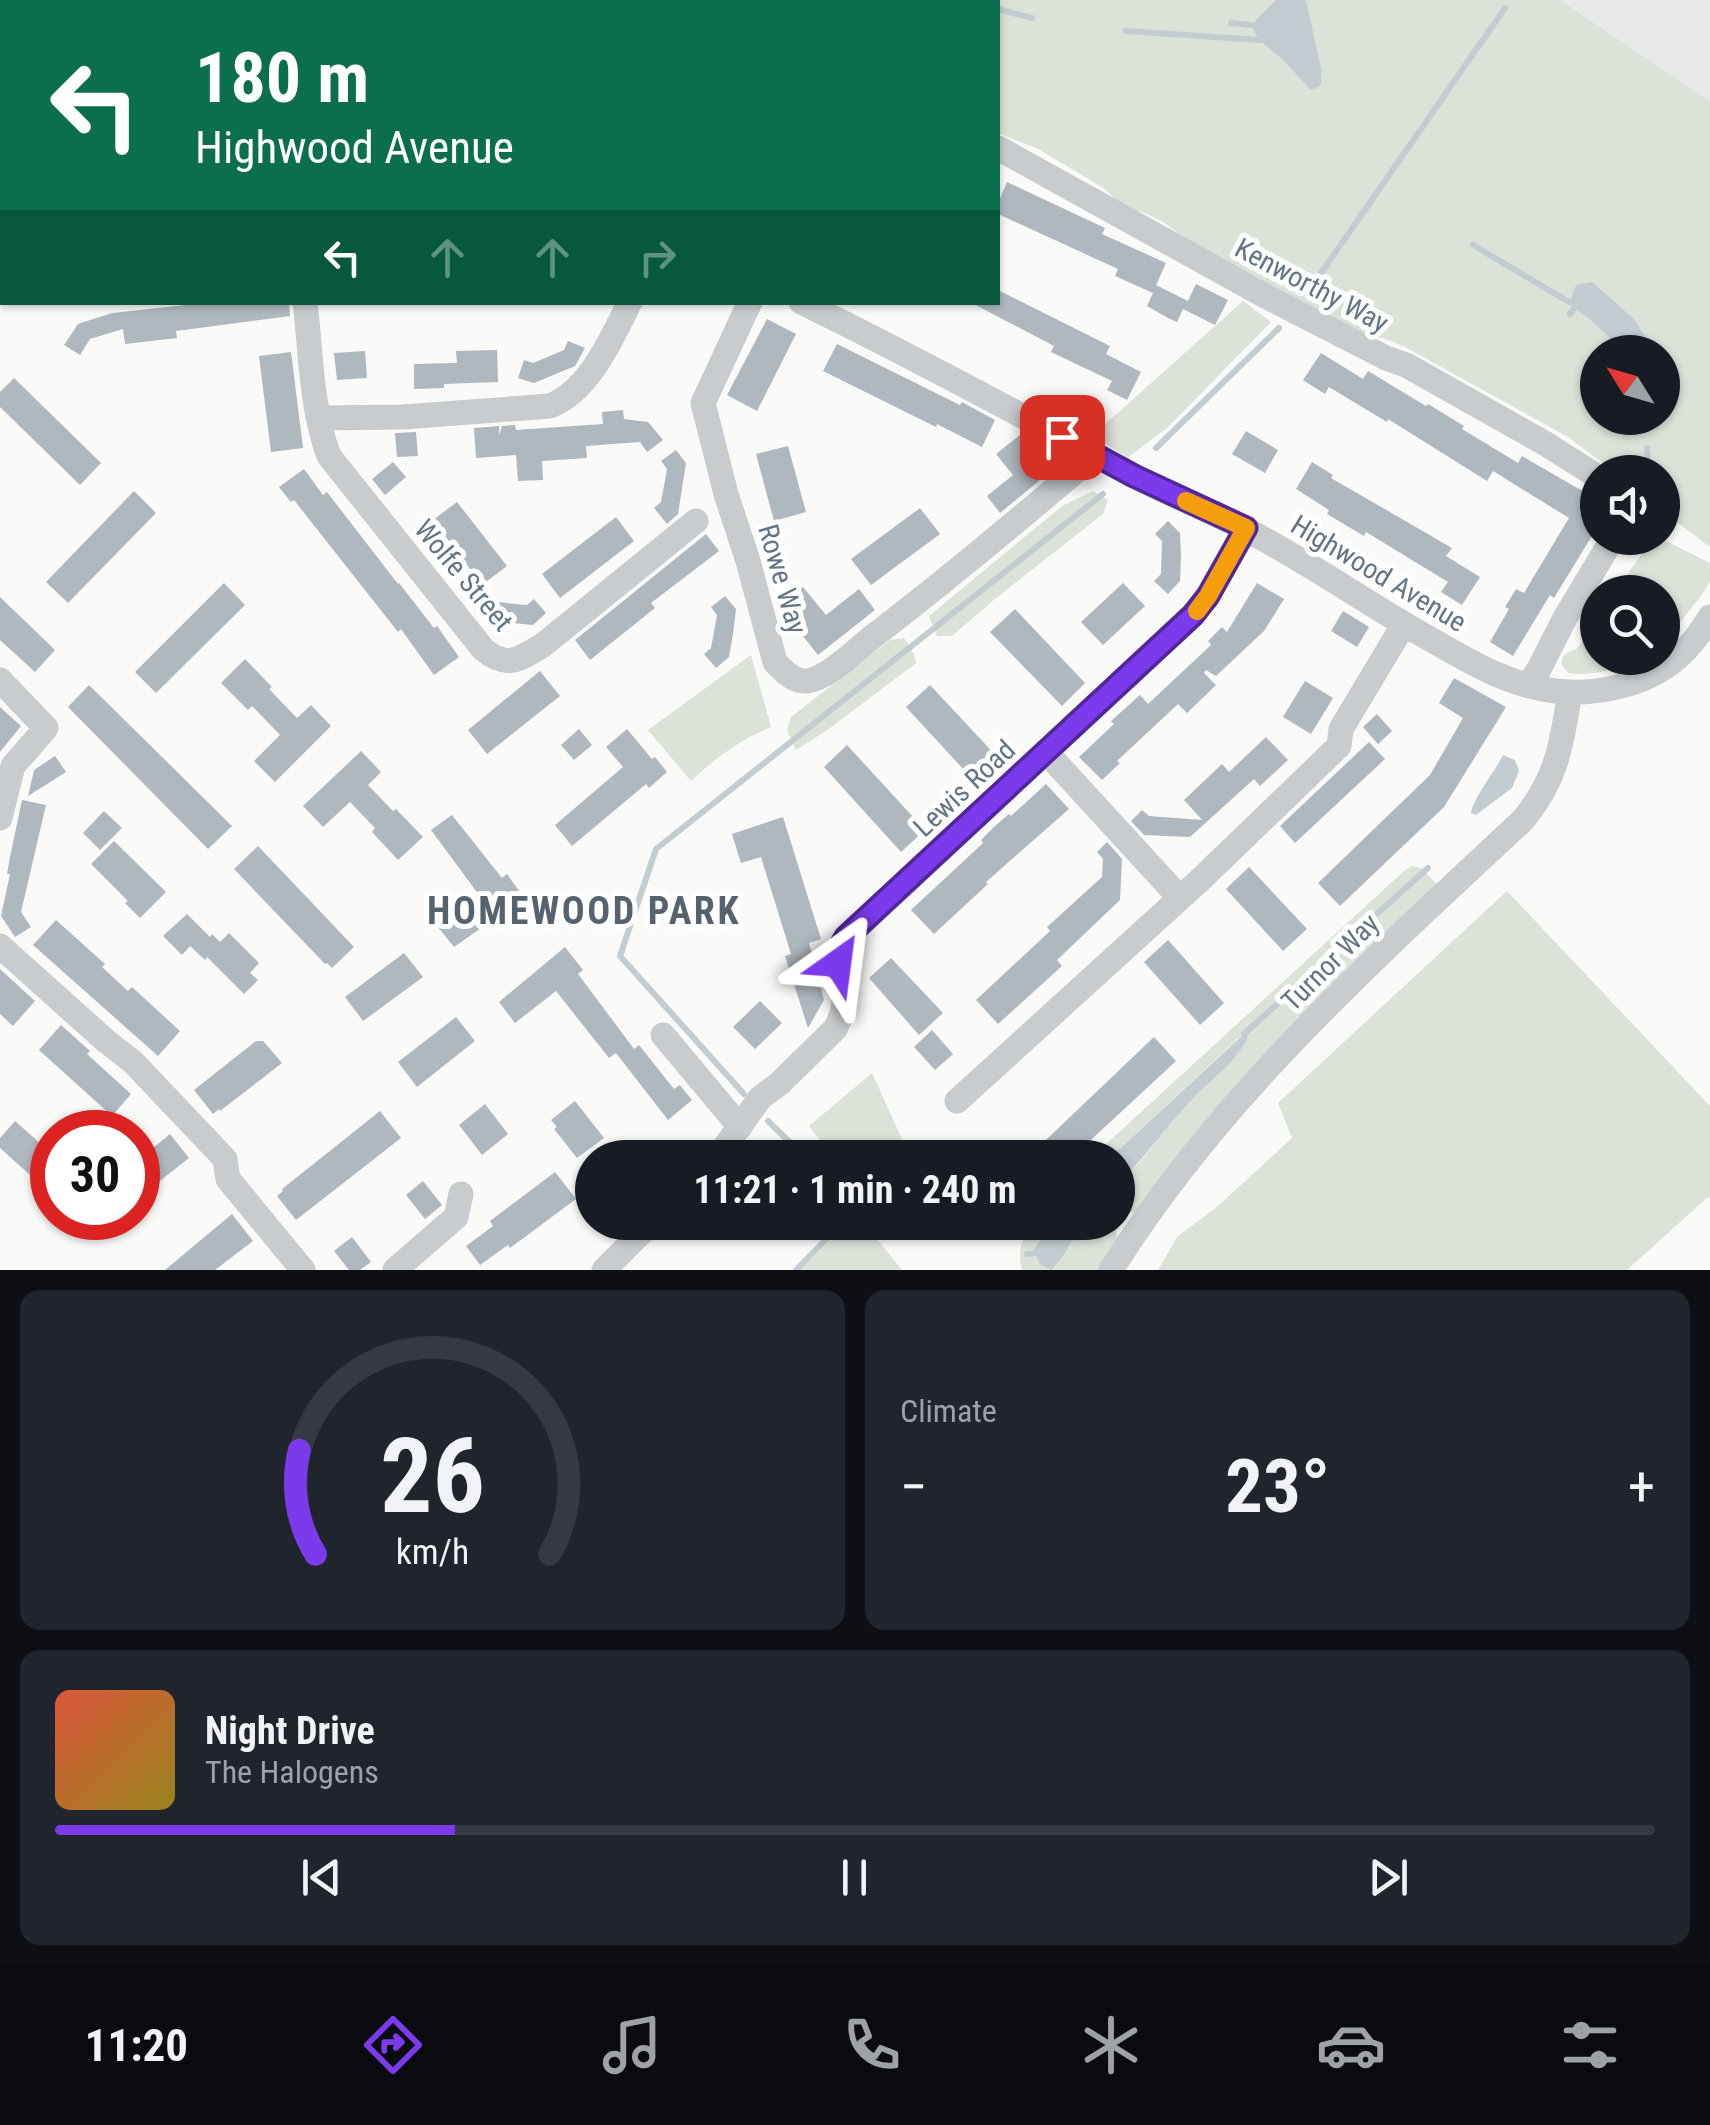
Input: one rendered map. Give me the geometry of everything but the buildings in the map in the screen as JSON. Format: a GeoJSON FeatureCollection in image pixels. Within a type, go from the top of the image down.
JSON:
{"type":"FeatureCollection","features":[{"type":"Feature","properties":{"kind":"street","name":"Kenworthy Way"},"geometry":{"type":"LineString","coordinates":[[1000,149],[1267,297],[1406,365],[1580,467]]}},
{"type":"Feature","properties":{"kind":"street","name":"Wolfe Street"},"geometry":{"type":"LineString","coordinates":[[305,305],[323,440],[329,456],[483,649],[496,659],[508,662],[543,645],[696,520]]}},
{"type":"Feature","properties":{"kind":"street"},"geometry":{"type":"LineString","coordinates":[[320,418],[403,417],[550,406],[564,401],[579,388],[628,305]]}},
{"type":"Feature","properties":{"kind":"street","name":"Rowe Way"},"geometry":{"type":"LineString","coordinates":[[749,305],[704,404],[775,662],[796,679],[808,681],[828,672],[1082,467],[1088,451]]}},
{"type":"Feature","properties":{"kind":"street","name":"Highwood Avenue"},"geometry":{"type":"LineString","coordinates":[[814,305],[846,312],[1134,476],[1246,528],[1494,675],[1570,692],[1618,686],[1654,674],[1679,657],[1710,617]]}},
{"type":"Feature","properties":{"kind":"street","name":"Lewis Road"},"geometry":{"type":"LineString","coordinates":[[730,1140],[760,1098],[829,1037],[841,1018],[846,1001],[837,952],[846,937],[1200,608],[1246,528]]}},
{"type":"Feature","properties":{"kind":"street"},"geometry":{"type":"LineString","coordinates":[[1528,685],[1603,555]]}},
{"type":"Feature","properties":{"kind":"street"},"geometry":{"type":"LineString","coordinates":[[956,1101],[1180,898],[1339,746],[1341,729],[1404,624]]}},
{"type":"Feature","properties":{"kind":"street"},"geometry":{"type":"LineString","coordinates":[[0,680],[46,728],[13,766],[0,818]]}},
{"type":"Feature","properties":{"kind":"street","name":"Turnor Way"},"geometry":{"type":"LineString","coordinates":[[1111,1270],[1195,1150],[1306,1027],[1534,807],[1560,754],[1570,692]]}},
{"type":"Feature","properties":{"kind":"street"},"geometry":{"type":"LineString","coordinates":[[1046,752],[1180,898]]}},
{"type":"Feature","properties":{"kind":"street"},"geometry":{"type":"LineString","coordinates":[[0,946],[133,1062],[225,1158],[228,1179],[303,1270]]}},
{"type":"Feature","properties":{"kind":"street"},"geometry":{"type":"LineString","coordinates":[[664,1035],[740,1127]]}},
{"type":"Feature","properties":{"kind":"street"},"geometry":{"type":"LineString","coordinates":[[394,1270],[456,1216],[461,1194]]}},
{"type":"Feature","properties":{"kind":"street"},"geometry":{"type":"LineString","coordinates":[[604,1270],[634,1240]]}},
{"type":"Feature","properties":{"kind":"shaded area"},"geometry":{"type":"Polygon","coordinates":[[[1000,0],[1560,0],[1710,101],[1710,547],[1680,525],[1680,455],[1592,455],[1568,437],[1405,347],[1383,338],[1367,338],[1183,237],[1162,221],[1127,209],[1102,187],[1038,149],[1000,134],[1000,0]]]}},
{"type":"Feature","properties":{"kind":"shaded area"},"geometry":{"type":"Polygon","coordinates":[[[1276,0],[1306,0],[1321,69],[1321,85],[1311,90],[1259,40],[1251,25],[1276,0]]]}},
{"type":"Feature","properties":{"kind":"shaded area"},"geometry":{"type":"Polygon","coordinates":[[[1560,0],[1710,0],[1710,101],[1560,0]]]}},
{"type":"Feature","properties":{"kind":"shaded area"},"geometry":{"type":"Polygon","coordinates":[[[1592,282],[1634,319],[1644,335],[1607,335],[1569,304],[1576,285],[1592,282]]]}},
{"type":"Feature","properties":{"kind":"shaded area"},"geometry":{"type":"Polygon","coordinates":[[[1243,301],[1271,322],[1167,428],[1127,458],[1093,435],[1243,301]]]}},
{"type":"Feature","properties":{"kind":"shaded area"},"geometry":{"type":"Polygon","coordinates":[[[1093,491],[1108,500],[1103,514],[952,636],[937,636],[929,616],[1062,506],[1093,491]]]}},
{"type":"Feature","properties":{"kind":"shaded area"},"geometry":{"type":"Polygon","coordinates":[[[1680,548],[1710,563],[1706,589],[1680,623],[1680,575],[1627,575],[1641,555],[1680,555],[1680,548]]]}},
{"type":"Feature","properties":{"kind":"shaded area"},"geometry":{"type":"Polygon","coordinates":[[[904,638],[916,663],[796,750],[787,730],[791,717],[890,640],[904,638]]]}},
{"type":"Feature","properties":{"kind":"shaded area"},"geometry":{"type":"Polygon","coordinates":[[[1580,644],[1580,674],[1568,673],[1562,658],[1580,644]]]}},
{"type":"Feature","properties":{"kind":"shaded area"},"geometry":{"type":"Polygon","coordinates":[[[751,655],[771,727],[728,750],[691,781],[648,730],[751,655]]]}},
{"type":"Feature","properties":{"kind":"shaded area"},"geometry":{"type":"Polygon","coordinates":[[[1503,755],[1515,760],[1519,771],[1512,788],[1476,815],[1471,813],[1476,800],[1503,755]]]}},
{"type":"Feature","properties":{"kind":"shaded area"},"geometry":{"type":"Polygon","coordinates":[[[1412,866],[1421,868],[1437,884],[1140,1211],[1135,1212],[1135,1167],[1243,1034],[1129,1140],[1111,1140],[1412,866]]]}},
{"type":"Feature","properties":{"kind":"shaded area"},"geometry":{"type":"Polygon","coordinates":[[[1507,891],[1710,1106],[1710,1199],[1627,1270],[1158,1270],[1177,1237],[1217,1207],[1292,1138],[1278,1103],[1507,891]]]}},
{"type":"Feature","properties":{"kind":"shaded area"},"geometry":{"type":"Polygon","coordinates":[[[1244,1034],[1248,1037],[1238,1054],[1196,1095],[1135,1166],[1135,1140],[1129,1140],[1244,1034]]]}},
{"type":"Feature","properties":{"kind":"shaded area"},"geometry":{"type":"Polygon","coordinates":[[[872,1073],[902,1140],[820,1140],[809,1126],[872,1073]]]}},
{"type":"Feature","properties":{"kind":"shaded area"},"geometry":{"type":"Polygon","coordinates":[[[830,1240],[878,1240],[902,1270],[800,1270],[830,1240]]]}},
{"type":"Feature","properties":{"kind":"shaded area"},"geometry":{"type":"Polygon","coordinates":[[[1023,1240],[1041,1240],[1035,1249],[1040,1265],[1052,1270],[1022,1270],[1023,1240]]]}},
{"type":"Feature","properties":{"kind":"shaded area"},"geometry":{"type":"Polygon","coordinates":[[[1040,1240],[1072,1240],[1052,1270],[1040,1265],[1034,1249],[1040,1240]]]}},
{"type":"Feature","properties":{"kind":"shaded area"},"geometry":{"type":"Polygon","coordinates":[[[1071,1240],[1118,1240],[1101,1270],[1053,1270],[1071,1240]]]}},
{"type":"Feature","properties":{"kind":"waterway"},"geometry":{"type":"LineString","coordinates":[[1319,276],[1505,8]]}},
{"type":"Feature","properties":{"kind":"waterway"},"geometry":{"type":"LineString","coordinates":[[1000,10],[1032,18]]}},
{"type":"Feature","properties":{"kind":"waterway"},"geometry":{"type":"LineString","coordinates":[[1231,23],[1251,25]]}},
{"type":"Feature","properties":{"kind":"waterway"},"geometry":{"type":"LineString","coordinates":[[1126,31],[1259,40]]}},
{"type":"Feature","properties":{"kind":"waterway"},"geometry":{"type":"LineString","coordinates":[[1473,245],[1569,302]]}},
{"type":"Feature","properties":{"kind":"waterway"},"geometry":{"type":"LineString","coordinates":[[1570,314],[1574,308]]}},
{"type":"Feature","properties":{"kind":"waterway"},"geometry":{"type":"LineString","coordinates":[[1156,448],[1279,328]]}},
{"type":"Feature","properties":{"kind":"waterway"},"geometry":{"type":"LineString","coordinates":[[1647,448],[1647,455]]}},
{"type":"Feature","properties":{"kind":"waterway"},"geometry":{"type":"LineString","coordinates":[[744,1094],[620,956],[656,849],[1103,494]]}},
{"type":"Feature","properties":{"kind":"waterway"},"geometry":{"type":"LineString","coordinates":[[1244,1034],[1428,868]]}},
{"type":"Feature","properties":{"kind":"waterway"},"geometry":{"type":"LineString","coordinates":[[768,1121],[788,1140]]}},
{"type":"Feature","properties":{"kind":"waterway"},"geometry":{"type":"LineString","coordinates":[[796,1270],[825,1240]]}},
{"type":"Feature","properties":{"kind":"waterway"},"geometry":{"type":"LineString","coordinates":[[1027,1254],[1036,1253]]}},
{"type":"Feature","properties":{"kind":"slow traffic"},"geometry":{"type":"LineString","coordinates":[[1186,501],[1246,528],[1197,611]]}},
{"type":"Feature","properties":{"kind":"district","name":"HOMEWOOD PARK"},"geometry":{"type":"Point","coordinates":[584,911]}},
{"type":"Feature","properties":{"kind":"route"},"geometry":{"type":"LineString","coordinates":[[838,963],[837,952],[846,937],[1200,608],[1246,528],[1134,476],[1062,437]]}}]}
